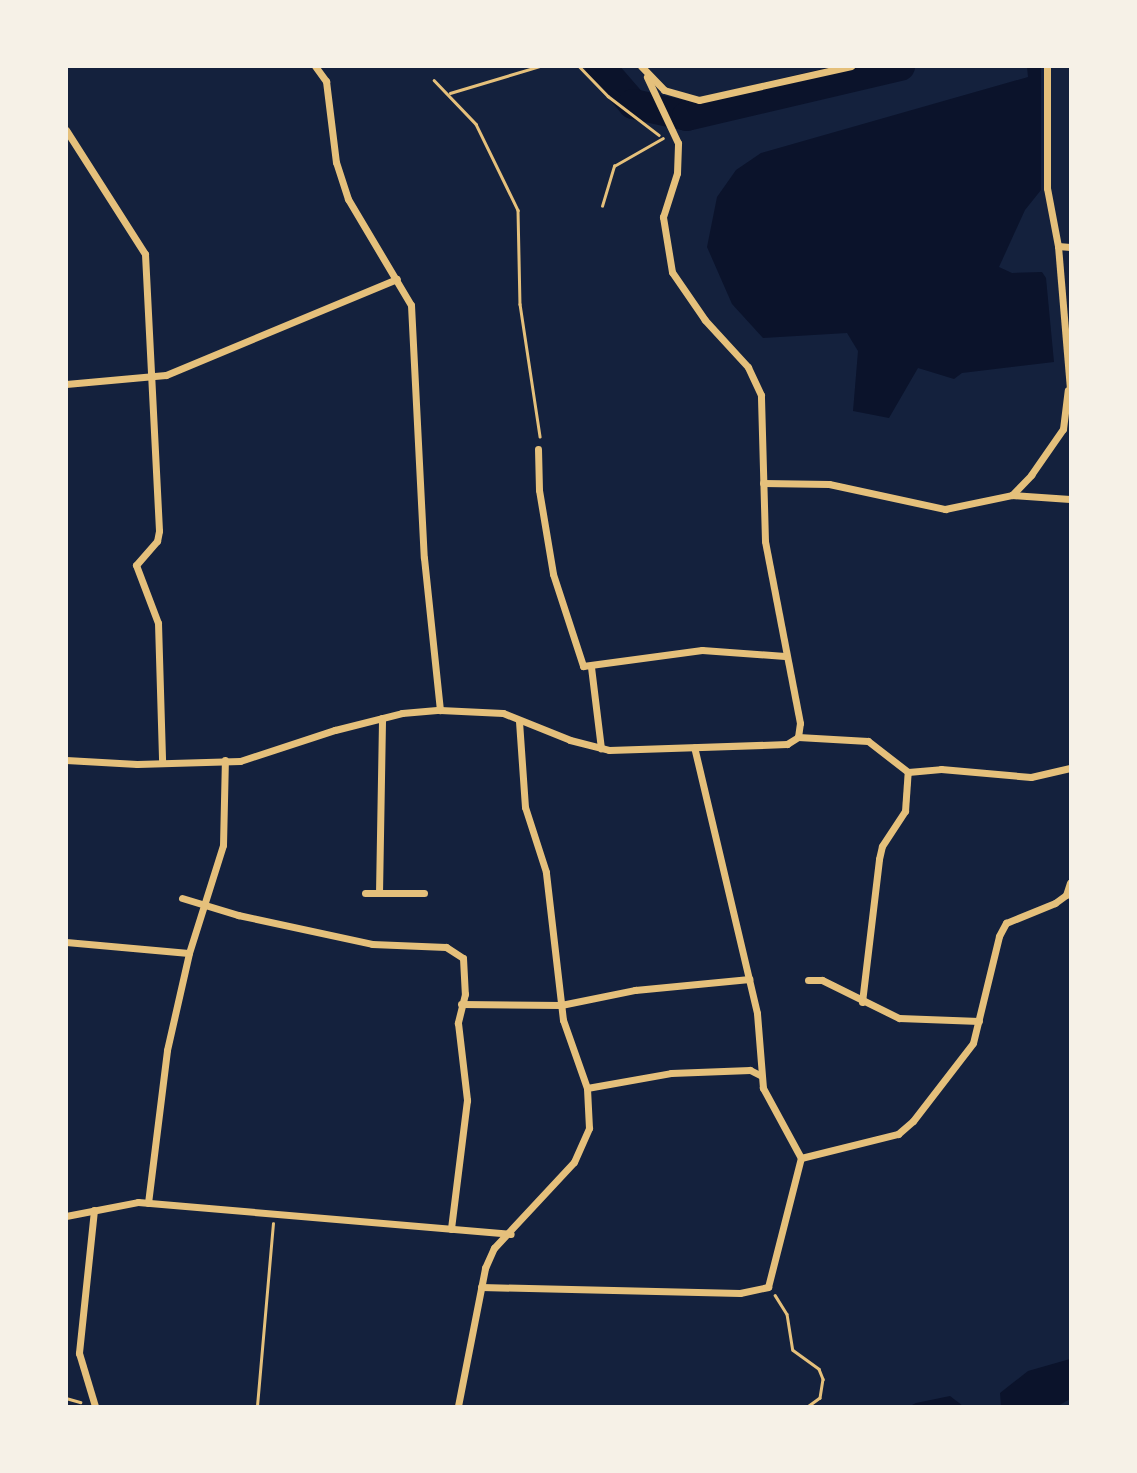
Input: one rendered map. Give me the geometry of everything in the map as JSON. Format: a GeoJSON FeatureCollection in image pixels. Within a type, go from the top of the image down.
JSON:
{"type":"FeatureCollection","features":[{"type":"Feature","properties":{"kind":"street"},"geometry":{"type":"LineString","coordinates":[[315,66],[326,81],[345,189],[411,305],[425,570],[440,710]]}},
{"type":"Feature","properties":{"kind":"street"},"geometry":{"type":"LineString","coordinates":[[641,66],[671,130],[679,158],[663,217],[667,255],[680,288],[756,381],[761,395],[765,541],[800,723],[798,737]]}},
{"type":"Feature","properties":{"kind":"street"},"geometry":{"type":"LineString","coordinates":[[647,78],[664,90],[699,100],[851,66]]}},
{"type":"Feature","properties":{"kind":"street"},"geometry":{"type":"LineString","coordinates":[[1012,495],[1063,429],[1069,390],[1058,246],[1047,188],[1047,66]]}},
{"type":"Feature","properties":{"kind":"street"},"geometry":{"type":"LineString","coordinates":[[66,130],[145,254],[159,531],[157,541],[136,565],[158,623],[162,761]]}},
{"type":"Feature","properties":{"kind":"street"},"geometry":{"type":"LineString","coordinates":[[1058,246],[1070,247]]}},
{"type":"Feature","properties":{"kind":"street"},"geometry":{"type":"LineString","coordinates":[[66,383],[166,375],[397,279]]}},
{"type":"Feature","properties":{"kind":"street"},"geometry":{"type":"LineString","coordinates":[[538,449],[539,490],[553,574],[583,666],[592,667],[702,650],[785,656]]}},
{"type":"Feature","properties":{"kind":"street"},"geometry":{"type":"LineString","coordinates":[[763,483],[829,484],[945,509],[1012,495],[1070,499]]}},
{"type":"Feature","properties":{"kind":"street"},"geometry":{"type":"LineString","coordinates":[[592,667],[601,748]]}},
{"type":"Feature","properties":{"kind":"street"},"geometry":{"type":"LineString","coordinates":[[66,760],[225,760],[267,756],[382,719],[440,710],[485,709],[601,748],[787,744],[798,737],[868,741],[908,772],[942,769],[1031,777],[1070,768]]}},
{"type":"Feature","properties":{"kind":"street"},"geometry":{"type":"LineString","coordinates":[[379,893],[382,719]]}},
{"type":"Feature","properties":{"kind":"street"},"geometry":{"type":"LineString","coordinates":[[458,1406],[481,1287],[494,1248],[511,1234],[583,1148],[589,1128],[587,1088],[561,1005],[555,918],[546,872],[525,807],[519,721]]}},
{"type":"Feature","properties":{"kind":"street"},"geometry":{"type":"LineString","coordinates":[[481,1287],[740,1293],[768,1287],[801,1158],[760,1075],[760,1040],[749,979],[694,747]]}},
{"type":"Feature","properties":{"kind":"street"},"geometry":{"type":"LineString","coordinates":[[148,1203],[160,1086],[189,953],[223,845],[225,760]]}},
{"type":"Feature","properties":{"kind":"street"},"geometry":{"type":"LineString","coordinates":[[863,1002],[879,859],[882,846],[905,811],[908,772]]}},
{"type":"Feature","properties":{"kind":"street"},"geometry":{"type":"LineString","coordinates":[[801,1158],[898,1134],[963,1059],[979,1021],[999,936],[1006,923],[1055,903],[1066,895],[1070,883]]}},
{"type":"Feature","properties":{"kind":"street"},"geometry":{"type":"LineString","coordinates":[[365,893],[424,893]]}},
{"type":"Feature","properties":{"kind":"street"},"geometry":{"type":"LineString","coordinates":[[182,898],[204,907],[386,946],[446,947],[463,958],[458,1023],[467,1100],[451,1229]]}},
{"type":"Feature","properties":{"kind":"street"},"geometry":{"type":"LineString","coordinates":[[66,942],[189,953]]}},
{"type":"Feature","properties":{"kind":"street"},"geometry":{"type":"LineString","coordinates":[[461,1004],[561,1005],[635,990],[749,979]]}},
{"type":"Feature","properties":{"kind":"street"},"geometry":{"type":"LineString","coordinates":[[808,980],[822,980],[863,1002],[920,1022],[979,1021]]}},
{"type":"Feature","properties":{"kind":"street"},"geometry":{"type":"LineString","coordinates":[[587,1088],[671,1073],[750,1070],[760,1075]]}},
{"type":"Feature","properties":{"kind":"street"},"geometry":{"type":"LineString","coordinates":[[66,1216],[118,1203],[148,1203],[511,1234]]}},
{"type":"Feature","properties":{"kind":"street"},"geometry":{"type":"LineString","coordinates":[[94,1210],[79,1353],[95,1406]]}},
{"type":"Feature","properties":{"kind":"path"},"geometry":{"type":"LineString","coordinates":[[450,93],[540,66]]}},
{"type":"Feature","properties":{"kind":"path"},"geometry":{"type":"LineString","coordinates":[[579,66],[608,96],[663,138]]}},
{"type":"Feature","properties":{"kind":"path"},"geometry":{"type":"LineString","coordinates":[[435,80],[450,93],[476,124],[518,211],[520,304],[540,418],[538,449]]}},
{"type":"Feature","properties":{"kind":"path"},"geometry":{"type":"LineString","coordinates":[[602,206],[614,166],[663,138],[671,130]]}},
{"type":"Feature","properties":{"kind":"path"},"geometry":{"type":"LineString","coordinates":[[248,1406],[257,1406],[274,1214]]}},
{"type":"Feature","properties":{"kind":"path"},"geometry":{"type":"LineString","coordinates":[[768,1287],[787,1314],[793,1350],[819,1369],[823,1379],[820,1398],[809,1406]]}},
{"type":"Feature","properties":{"kind":"water"},"geometry":{"type":"Polygon","coordinates":[[[1027,67],[1041,67],[1041,190],[1025,210],[999,267],[1012,273],[1042,272],[1046,278],[1054,362],[962,373],[954,379],[918,368],[889,418],[853,411],[858,351],[847,333],[763,338],[732,304],[707,247],[717,197],[736,170],[761,153],[1028,77],[1027,67]]]}},
{"type":"Feature","properties":{"kind":"water"},"geometry":{"type":"Polygon","coordinates":[[[1070,1359],[1070,1399],[1058,1406],[1001,1406],[1000,1393],[1028,1371],[1070,1359]]]}},
{"type":"Feature","properties":{"kind":"water"},"geometry":{"type":"Polygon","coordinates":[[[950,1396],[963,1406],[910,1406],[916,1403],[950,1396]]]}},
{"type":"Feature","properties":{"kind":"waterway"},"geometry":{"type":"LineString","coordinates":[[600,66],[633,104],[687,116],[900,66]]}}]}
